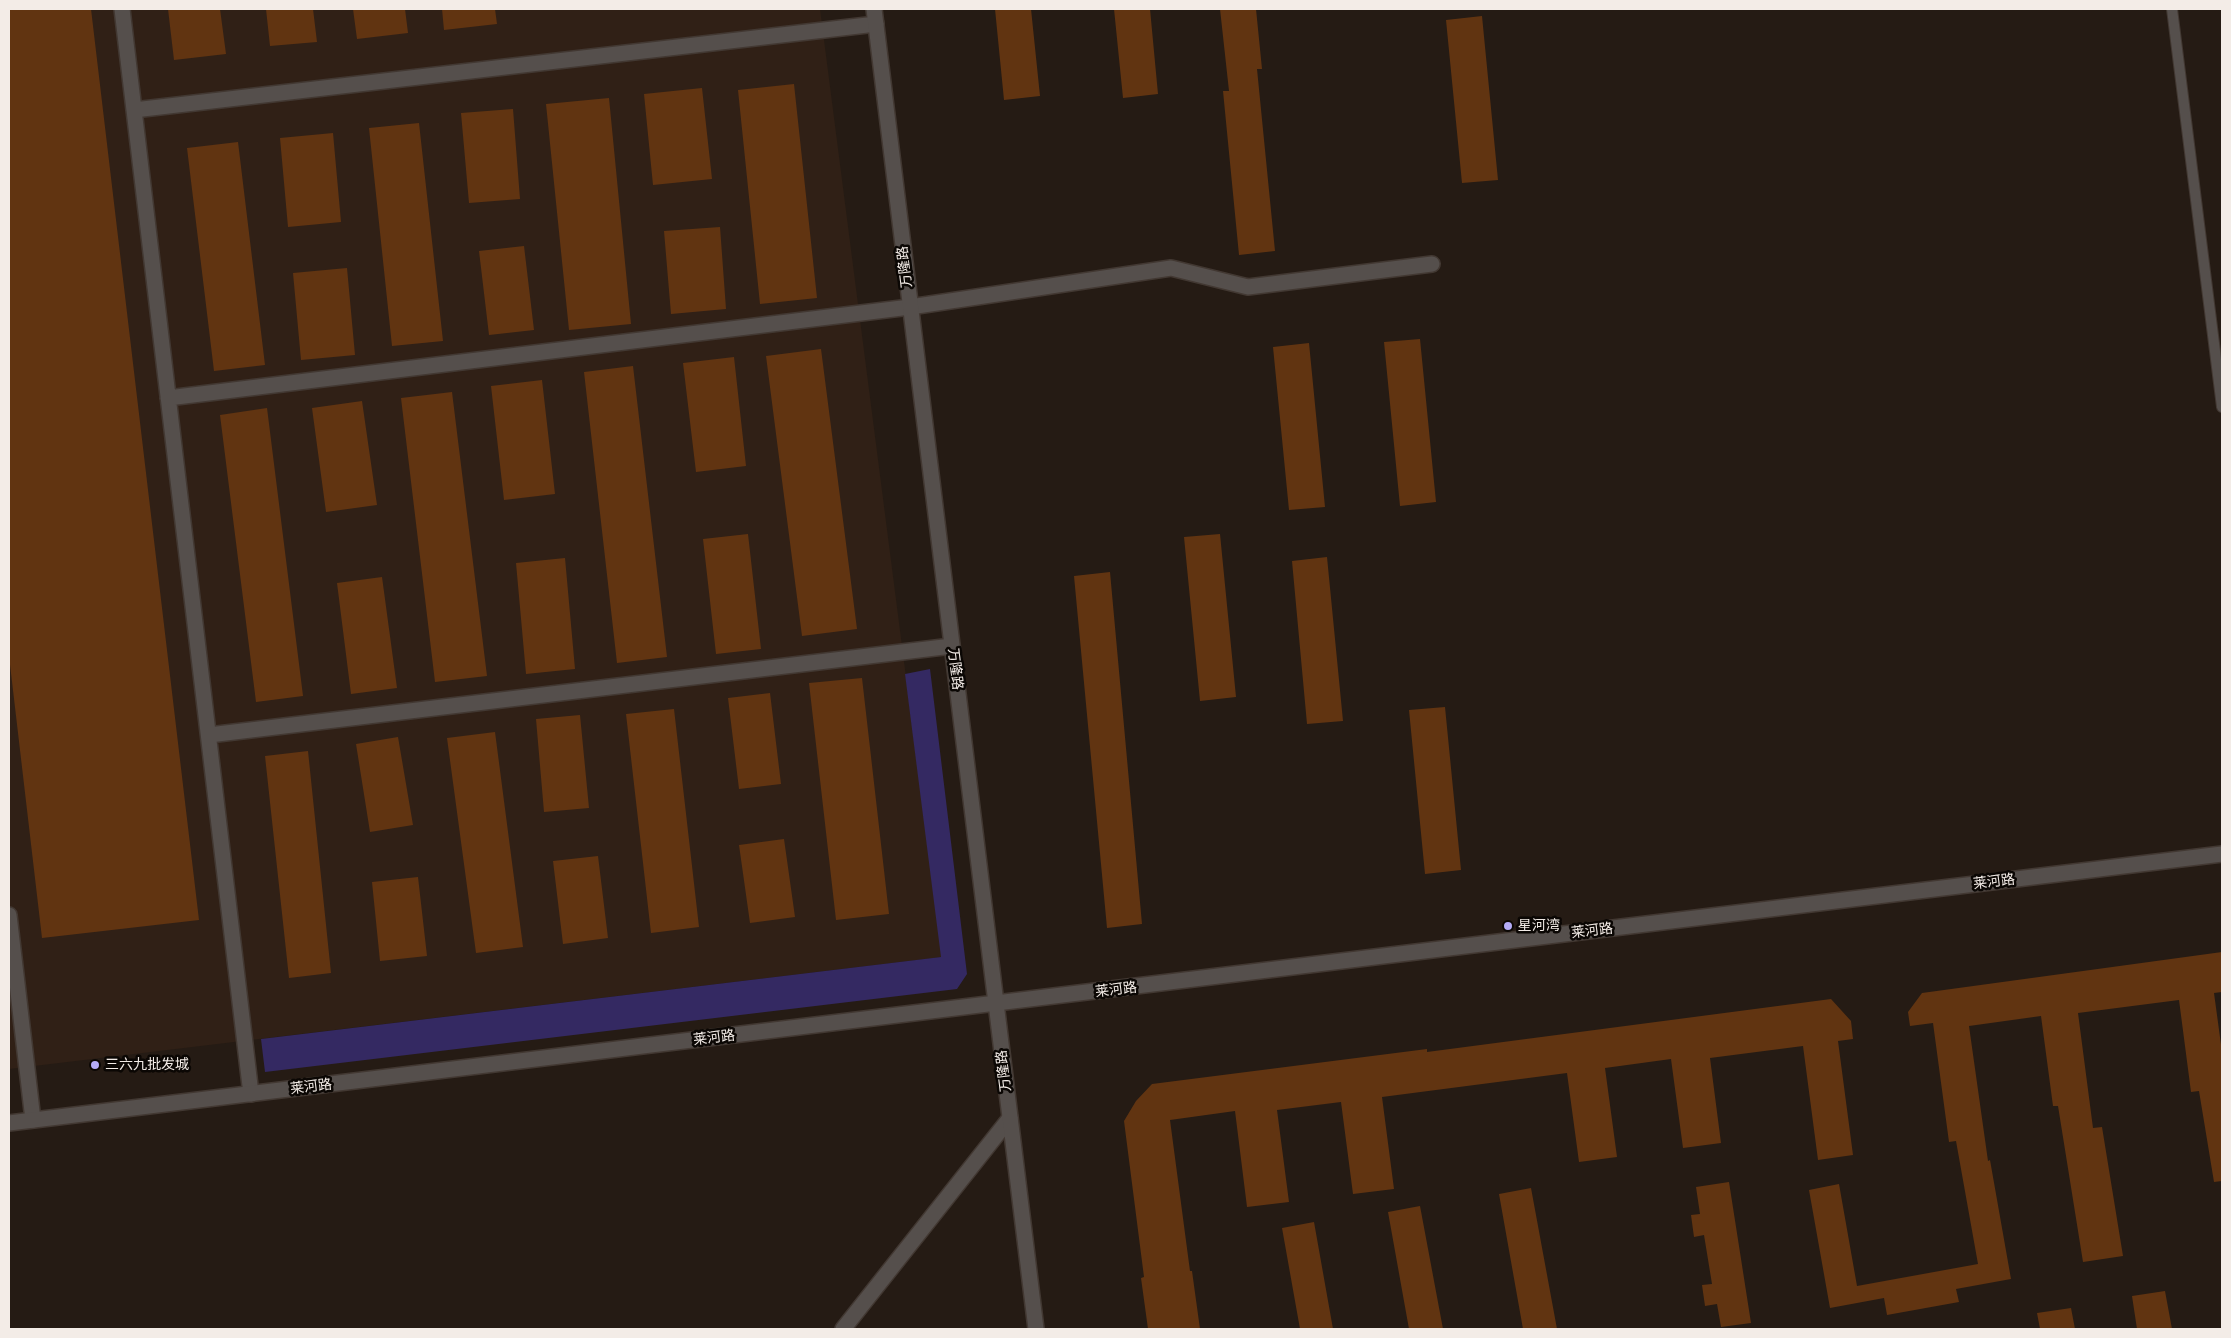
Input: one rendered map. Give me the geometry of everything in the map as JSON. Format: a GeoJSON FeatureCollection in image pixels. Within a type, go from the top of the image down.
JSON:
{"type":"FeatureCollection","features":[{"type":"Feature","properties":{"kind":"street"},"geometry":{"type":"LineString","coordinates":[[122,9],[251,1094]]}},
{"type":"Feature","properties":{"kind":"street","name":"万隆路"},"geometry":{"type":"LineString","coordinates":[[874,9],[1036,1329]]}},
{"type":"Feature","properties":{"kind":"street"},"geometry":{"type":"LineString","coordinates":[[134,110],[876,24]]}},
{"type":"Feature","properties":{"kind":"street"},"geometry":{"type":"LineString","coordinates":[[168,398],[910,307],[1171,268],[1248,287],[1432,264]]}},
{"type":"Feature","properties":{"kind":"street"},"geometry":{"type":"LineString","coordinates":[[208,735],[952,646]]}},
{"type":"Feature","properties":{"kind":"street","name":"莱河路"},"geometry":{"type":"LineString","coordinates":[[9,1123],[2222,854]]}},
{"type":"Feature","properties":{"kind":"street"},"geometry":{"type":"LineString","coordinates":[[9,915],[34,1120]]}},
{"type":"Feature","properties":{"kind":"street"},"geometry":{"type":"LineString","coordinates":[[843,1329],[1010,1118]]}},
{"type":"Feature","properties":{"kind":"lane"},"geometry":{"type":"LineString","coordinates":[[2172,9],[2222,407]]}},
{"type":"Feature","properties":{"kind":"shaded area"},"geometry":{"type":"Polygon","coordinates":[[[9,9],[820,9],[942,957],[9,1069],[9,9]]]}},
{"type":"Feature","properties":{"kind":"shaded area"},"geometry":{"type":"Polygon","coordinates":[[[930,669],[967,974],[957,989],[265,1072],[261,1039],[941,957],[905,674],[930,669]]]}},
{"type":"Feature","properties":{"kind":"building"},"geometry":{"type":"Polygon","coordinates":[[[9,9],[91,9],[199,920],[42,938],[9,656],[9,9]]]}},
{"type":"Feature","properties":{"kind":"building"},"geometry":{"type":"Polygon","coordinates":[[[168,9],[220,9],[226,54],[174,60],[168,9]]]}},
{"type":"Feature","properties":{"kind":"building"},"geometry":{"type":"Polygon","coordinates":[[[266,9],[313,9],[317,42],[270,46],[266,9]]]}},
{"type":"Feature","properties":{"kind":"building"},"geometry":{"type":"Polygon","coordinates":[[[353,9],[405,9],[408,33],[357,39],[353,9]]]}},
{"type":"Feature","properties":{"kind":"building"},"geometry":{"type":"Polygon","coordinates":[[[442,9],[495,9],[497,24],[444,30],[442,9]]]}},
{"type":"Feature","properties":{"kind":"building"},"geometry":{"type":"Polygon","coordinates":[[[995,9],[1031,9],[1040,96],[1004,100],[995,9]]]}},
{"type":"Feature","properties":{"kind":"building"},"geometry":{"type":"Polygon","coordinates":[[[1114,9],[1150,9],[1158,94],[1123,98],[1114,9]]]}},
{"type":"Feature","properties":{"kind":"building"},"geometry":{"type":"Polygon","coordinates":[[[1220,9],[1256,9],[1262,69],[1257,69],[1275,251],[1239,255],[1223,91],[1229,91],[1220,9]]]}},
{"type":"Feature","properties":{"kind":"building"},"geometry":{"type":"Polygon","coordinates":[[[1482,16],[1498,180],[1462,183],[1446,20],[1482,16]]]}},
{"type":"Feature","properties":{"kind":"building"},"geometry":{"type":"Polygon","coordinates":[[[794,84],[817,298],[760,304],[738,90],[794,84]]]}},
{"type":"Feature","properties":{"kind":"building"},"geometry":{"type":"Polygon","coordinates":[[[702,88],[712,179],[653,185],[644,94],[702,88]]]}},
{"type":"Feature","properties":{"kind":"building"},"geometry":{"type":"Polygon","coordinates":[[[609,98],[631,324],[569,330],[546,104],[609,98]]]}},
{"type":"Feature","properties":{"kind":"building"},"geometry":{"type":"Polygon","coordinates":[[[513,109],[520,199],[469,203],[461,113],[513,109]]]}},
{"type":"Feature","properties":{"kind":"building"},"geometry":{"type":"Polygon","coordinates":[[[419,123],[443,341],[392,346],[369,128],[419,123]]]}},
{"type":"Feature","properties":{"kind":"building"},"geometry":{"type":"Polygon","coordinates":[[[333,133],[341,222],[288,227],[280,138],[333,133]]]}},
{"type":"Feature","properties":{"kind":"building"},"geometry":{"type":"Polygon","coordinates":[[[238,142],[265,365],[214,371],[187,148],[238,142]]]}},
{"type":"Feature","properties":{"kind":"building"},"geometry":{"type":"Polygon","coordinates":[[[720,227],[726,309],[671,314],[664,231],[720,227]]]}},
{"type":"Feature","properties":{"kind":"building"},"geometry":{"type":"Polygon","coordinates":[[[524,246],[534,330],[489,335],[479,251],[524,246]]]}},
{"type":"Feature","properties":{"kind":"building"},"geometry":{"type":"Polygon","coordinates":[[[347,268],[355,355],[301,360],[293,273],[347,268]]]}},
{"type":"Feature","properties":{"kind":"building"},"geometry":{"type":"Polygon","coordinates":[[[1420,339],[1436,502],[1400,506],[1384,342],[1420,339]]]}},
{"type":"Feature","properties":{"kind":"building"},"geometry":{"type":"Polygon","coordinates":[[[1309,343],[1325,507],[1289,510],[1273,347],[1309,343]]]}},
{"type":"Feature","properties":{"kind":"building"},"geometry":{"type":"Polygon","coordinates":[[[821,349],[857,629],[802,636],[766,356],[821,349]]]}},
{"type":"Feature","properties":{"kind":"building"},"geometry":{"type":"Polygon","coordinates":[[[734,357],[746,466],[696,472],[683,363],[734,357]]]}},
{"type":"Feature","properties":{"kind":"building"},"geometry":{"type":"Polygon","coordinates":[[[633,366],[667,657],[617,663],[584,372],[633,366]]]}},
{"type":"Feature","properties":{"kind":"building"},"geometry":{"type":"Polygon","coordinates":[[[542,380],[555,494],[504,500],[491,386],[542,380]]]}},
{"type":"Feature","properties":{"kind":"building"},"geometry":{"type":"Polygon","coordinates":[[[452,392],[487,676],[435,682],[401,398],[452,392]]]}},
{"type":"Feature","properties":{"kind":"building"},"geometry":{"type":"Polygon","coordinates":[[[362,401],[377,505],[326,512],[312,408],[362,401]]]}},
{"type":"Feature","properties":{"kind":"building"},"geometry":{"type":"Polygon","coordinates":[[[267,408],[303,696],[256,702],[220,415],[267,408]]]}},
{"type":"Feature","properties":{"kind":"building"},"geometry":{"type":"Polygon","coordinates":[[[748,534],[761,649],[716,654],[703,539],[748,534]]]}},
{"type":"Feature","properties":{"kind":"building"},"geometry":{"type":"Polygon","coordinates":[[[1220,534],[1236,697],[1200,701],[1184,537],[1220,534]]]}},
{"type":"Feature","properties":{"kind":"building"},"geometry":{"type":"Polygon","coordinates":[[[1327,557],[1343,721],[1307,724],[1292,561],[1327,557]]]}},
{"type":"Feature","properties":{"kind":"building"},"geometry":{"type":"Polygon","coordinates":[[[565,558],[575,669],[526,674],[516,563],[565,558]]]}},
{"type":"Feature","properties":{"kind":"building"},"geometry":{"type":"Polygon","coordinates":[[[1110,572],[1142,924],[1107,928],[1074,576],[1110,572]]]}},
{"type":"Feature","properties":{"kind":"building"},"geometry":{"type":"Polygon","coordinates":[[[382,577],[397,688],[351,694],[337,583],[382,577]]]}},
{"type":"Feature","properties":{"kind":"building"},"geometry":{"type":"Polygon","coordinates":[[[862,678],[889,914],[836,920],[809,683],[862,678]]]}},
{"type":"Feature","properties":{"kind":"building"},"geometry":{"type":"Polygon","coordinates":[[[770,693],[781,784],[739,789],[728,698],[770,693]]]}},
{"type":"Feature","properties":{"kind":"building"},"geometry":{"type":"Polygon","coordinates":[[[1445,707],[1461,870],[1425,874],[1409,710],[1445,707]]]}},
{"type":"Feature","properties":{"kind":"building"},"geometry":{"type":"Polygon","coordinates":[[[674,709],[699,927],[651,933],[626,714],[674,709]]]}},
{"type":"Feature","properties":{"kind":"building"},"geometry":{"type":"Polygon","coordinates":[[[580,715],[589,808],[544,812],[536,719],[580,715]]]}},
{"type":"Feature","properties":{"kind":"building"},"geometry":{"type":"Polygon","coordinates":[[[495,732],[523,947],[476,953],[447,738],[495,732]]]}},
{"type":"Feature","properties":{"kind":"building"},"geometry":{"type":"Polygon","coordinates":[[[398,737],[413,825],[370,832],[356,744],[398,737]]]}},
{"type":"Feature","properties":{"kind":"building"},"geometry":{"type":"Polygon","coordinates":[[[308,751],[331,973],[289,978],[265,756],[308,751]]]}},
{"type":"Feature","properties":{"kind":"building"},"geometry":{"type":"Polygon","coordinates":[[[784,839],[795,917],[750,923],[739,845],[784,839]]]}},
{"type":"Feature","properties":{"kind":"building"},"geometry":{"type":"Polygon","coordinates":[[[598,856],[608,938],[563,944],[553,861],[598,856]]]}},
{"type":"Feature","properties":{"kind":"building"},"geometry":{"type":"Polygon","coordinates":[[[418,877],[427,956],[380,961],[372,882],[418,877]]]}},
{"type":"Feature","properties":{"kind":"building"},"geometry":{"type":"Polygon","coordinates":[[[2222,952],[2222,992],[2214,993],[2222,1052],[2222,1181],[2214,1182],[2199,1091],[2191,1092],[2179,1000],[2078,1013],[2093,1128],[2102,1127],[2123,1256],[2083,1262],[2058,1106],[2053,1106],[2041,1016],[1969,1026],[1988,1161],[1990,1160],[2011,1279],[1956,1289],[1959,1302],[1887,1315],[1884,1298],[1830,1308],[1809,1190],[1839,1184],[1857,1286],[1978,1264],[1956,1141],[1949,1142],[1933,1023],[1910,1026],[1908,1012],[1922,993],[2222,952]]]}},
{"type":"Feature","properties":{"kind":"building"},"geometry":{"type":"Polygon","coordinates":[[[1831,999],[1851,1021],[1853,1039],[1838,1041],[1853,1155],[1818,1160],[1803,1046],[1710,1058],[1721,1143],[1683,1148],[1671,1059],[1605,1068],[1617,1157],[1579,1162],[1567,1073],[1382,1097],[1394,1189],[1353,1194],[1341,1102],[1277,1110],[1289,1202],[1247,1207],[1235,1111],[1170,1120],[1190,1271],[1192,1271],[1200,1329],[1148,1329],[1141,1278],[1144,1277],[1124,1121],[1136,1101],[1152,1084],[1427,1049],[1427,1052],[1831,999]]]}},
{"type":"Feature","properties":{"kind":"building"},"geometry":{"type":"Polygon","coordinates":[[[1729,1182],[1751,1323],[1721,1327],[1717,1304],[1705,1306],[1702,1285],[1712,1284],[1704,1235],[1694,1237],[1691,1215],[1700,1214],[1696,1187],[1729,1182]]]}},
{"type":"Feature","properties":{"kind":"building"},"geometry":{"type":"Polygon","coordinates":[[[1531,1188],[1557,1329],[1523,1329],[1499,1194],[1531,1188]]]}},
{"type":"Feature","properties":{"kind":"building"},"geometry":{"type":"Polygon","coordinates":[[[1420,1206],[1443,1329],[1409,1329],[1388,1212],[1420,1206]]]}},
{"type":"Feature","properties":{"kind":"building"},"geometry":{"type":"Polygon","coordinates":[[[1314,1222],[1333,1329],[1300,1329],[1282,1228],[1314,1222]]]}},
{"type":"Feature","properties":{"kind":"building"},"geometry":{"type":"Polygon","coordinates":[[[2165,1291],[2172,1329],[2137,1329],[2132,1296],[2165,1291]]]}},
{"type":"Feature","properties":{"kind":"building"},"geometry":{"type":"Polygon","coordinates":[[[2071,1308],[2075,1329],[2040,1329],[2037,1313],[2071,1308]]]}},
{"type":"Feature","properties":{"kind":"place","name":"星河湾"},"geometry":{"type":"Point","coordinates":[1508,926]}},
{"type":"Feature","properties":{"kind":"place","name":"三六九批发城"},"geometry":{"type":"Point","coordinates":[95,1065]}}]}
